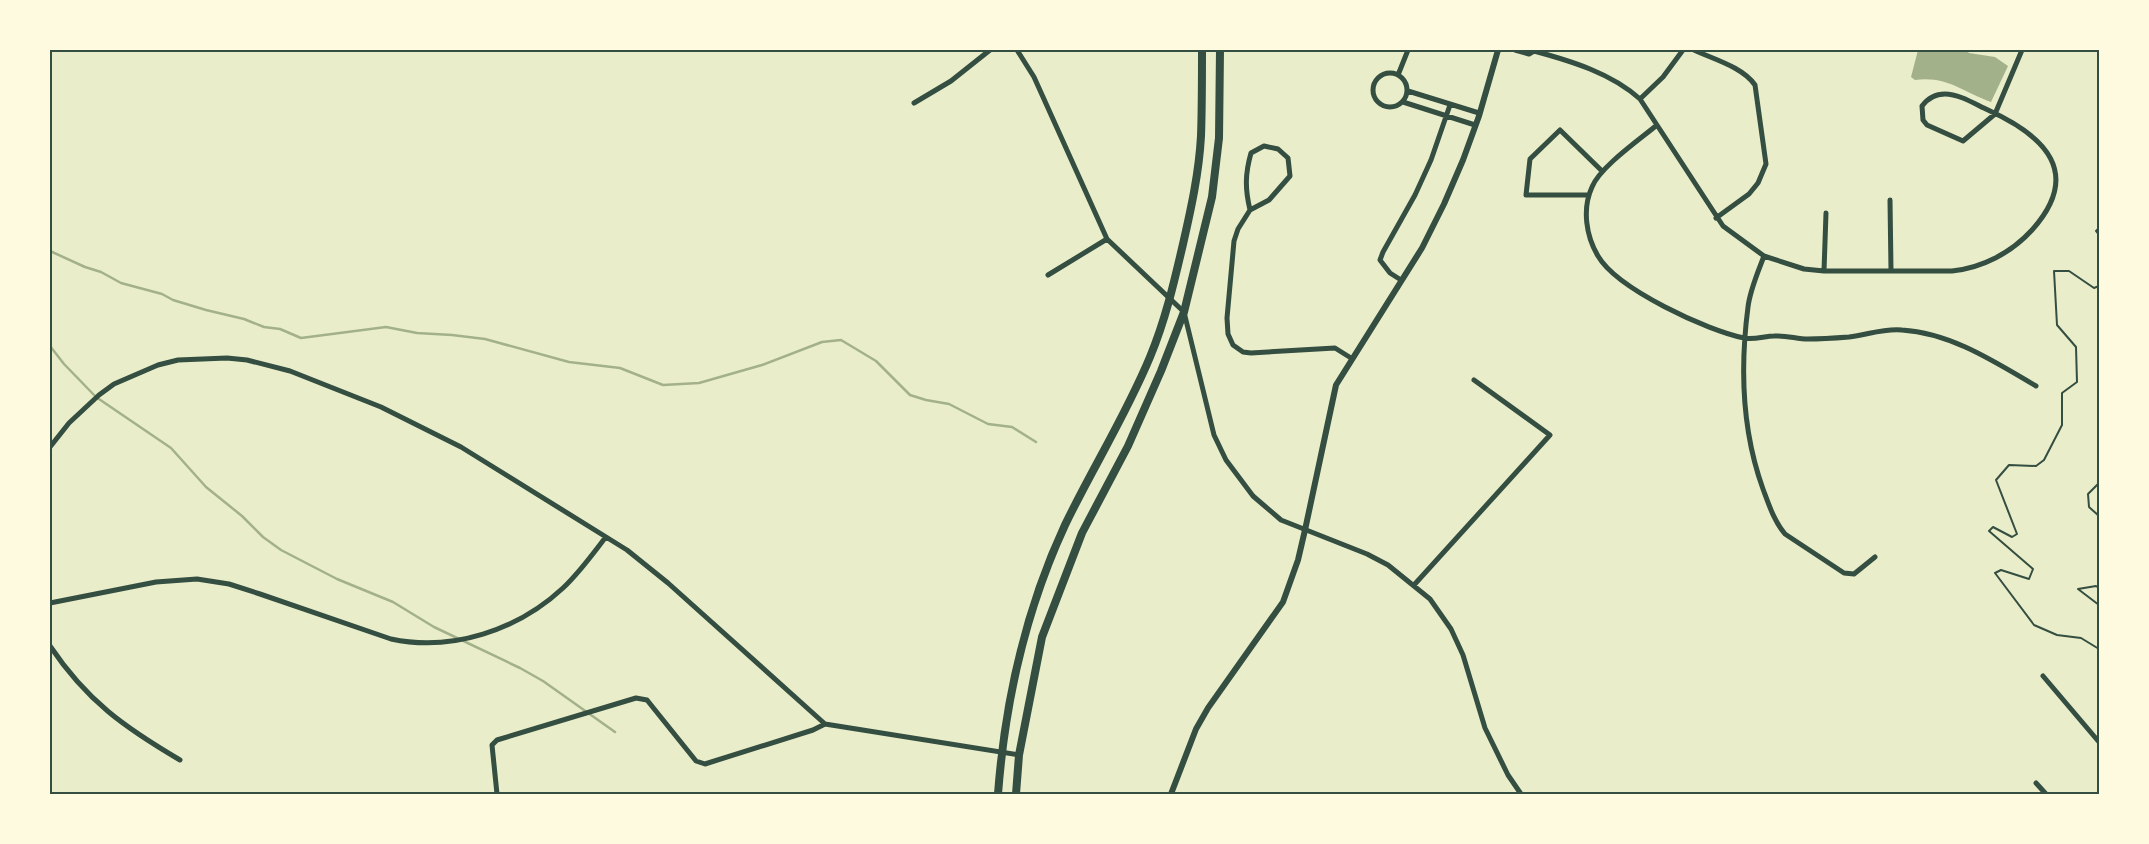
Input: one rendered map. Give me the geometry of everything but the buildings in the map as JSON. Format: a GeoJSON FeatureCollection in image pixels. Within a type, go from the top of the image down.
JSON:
{"type":"FeatureCollection","features":[{"type":"Feature","properties":{"kind":"main road"},"geometry":{"type":"LineString","coordinates":[[998,794],[1001,753],[1025,632],[1044,576],[1065,525],[1112,438],[1150,357],[1170,299],[1194,194],[1201,137],[1202,50]]}},
{"type":"Feature","properties":{"kind":"main road"},"geometry":{"type":"LineString","coordinates":[[1016,794],[1018,755],[1042,637],[1061,583],[1082,533],[1128,446],[1161,372],[1184,312],[1212,197],[1219,138],[1220,50]]}},
{"type":"Feature","properties":{"kind":"street"},"geometry":{"type":"LineString","coordinates":[[914,103],[951,81],[990,50]]}},
{"type":"Feature","properties":{"kind":"street"},"geometry":{"type":"LineString","coordinates":[[1017,50],[1034,78],[1107,239],[1184,312],[1220,450],[1242,484],[1281,520],[1367,554],[1388,565],[1430,599],[1451,629],[1463,655],[1485,728],[1504,768],[1521,794]]}},
{"type":"Feature","properties":{"kind":"street"},"geometry":{"type":"LineString","coordinates":[[1398,75],[1408,50]]}},
{"type":"Feature","properties":{"kind":"street"},"geometry":{"type":"LineString","coordinates":[[1171,794],[1196,729],[1208,708],[1283,602],[1298,560],[1336,384],[1422,248],[1444,204],[1476,125],[1498,50]]}},
{"type":"Feature","properties":{"kind":"street"},"geometry":{"type":"LineString","coordinates":[[1515,50],[1528,54],[1534,50],[1584,66],[1630,90],[1640,99],[1716,218],[1736,237],[1764,256],[1804,268],[1824,271],[1964,270],[1987,262],[2018,243],[2041,220],[2050,206],[2056,183],[2052,163],[2047,152],[2030,134],[1995,114],[1962,99],[1944,94],[1926,100],[1922,106],[1921,113],[1927,125],[1963,141],[1995,114],[2022,50]]}},
{"type":"Feature","properties":{"kind":"street"},"geometry":{"type":"LineString","coordinates":[[1640,99],[1663,77],[1683,50]]}},
{"type":"Feature","properties":{"kind":"street"},"geometry":{"type":"LineString","coordinates":[[1694,50],[1740,72],[1750,78],[1755,85],[1766,164],[1758,183],[1749,194],[1716,218]]}},
{"type":"Feature","properties":{"kind":"street"},"geometry":{"type":"LineString","coordinates":[[1390,73],[1398,75],[1405,80],[1408,91],[1403,102],[1388,108],[1378,102],[1373,92],[1374,86],[1380,77],[1390,73]]}},
{"type":"Feature","properties":{"kind":"street"},"geometry":{"type":"LineString","coordinates":[[1408,91],[1480,113]]}},
{"type":"Feature","properties":{"kind":"street"},"geometry":{"type":"LineString","coordinates":[[1403,102],[1476,125]]}},
{"type":"Feature","properties":{"kind":"street"},"geometry":{"type":"LineString","coordinates":[[1402,280],[1390,273],[1380,260],[1415,195],[1431,160],[1450,105]]}},
{"type":"Feature","properties":{"kind":"street"},"geometry":{"type":"LineString","coordinates":[[1657,125],[1602,172],[1592,186],[1586,210],[1588,230],[1599,257],[1609,269],[1635,289],[1674,312],[1708,328],[1746,338],[1775,336],[1807,339],[1901,330],[1936,336],[1961,346],[2036,386]]}},
{"type":"Feature","properties":{"kind":"street"},"geometry":{"type":"LineString","coordinates":[[1589,195],[1526,195],[1530,159],[1560,130],[1602,172]]}},
{"type":"Feature","properties":{"kind":"street"},"geometry":{"type":"LineString","coordinates":[[1250,210],[1245,187],[1246,169],[1252,153],[1264,146],[1278,149],[1288,158],[1290,176],[1269,200],[1250,210],[1238,229],[1231,257],[1227,318],[1228,334],[1232,345],[1243,352],[1335,348],[1352,358]]}},
{"type":"Feature","properties":{"kind":"street"},"geometry":{"type":"LineString","coordinates":[[1890,200],[1891,270]]}},
{"type":"Feature","properties":{"kind":"street"},"geometry":{"type":"LineString","coordinates":[[1824,271],[1826,213]]}},
{"type":"Feature","properties":{"kind":"street"},"geometry":{"type":"LineString","coordinates":[[1048,275],[1107,239]]}},
{"type":"Feature","properties":{"kind":"street"},"geometry":{"type":"LineString","coordinates":[[1764,256],[1754,282],[1748,306],[1743,367],[1747,424],[1759,479],[1778,525],[1798,544],[1844,573],[1854,574],[1875,557]]}},
{"type":"Feature","properties":{"kind":"street"},"geometry":{"type":"LineString","coordinates":[[50,448],[83,408],[114,384],[136,373],[178,360],[220,358],[247,360],[290,371],[325,384],[425,428],[503,472],[605,538],[627,550],[668,583],[825,724],[1018,755]]}},
{"type":"Feature","properties":{"kind":"street"},"geometry":{"type":"LineString","coordinates":[[1414,585],[1550,435],[1474,380]]}},
{"type":"Feature","properties":{"kind":"street"},"geometry":{"type":"LineString","coordinates":[[50,603],[132,586],[197,579],[229,584],[391,639],[417,643],[439,643],[499,629],[527,614],[564,588],[605,538]]}},
{"type":"Feature","properties":{"kind":"street"},"geometry":{"type":"LineString","coordinates":[[50,646],[77,683],[105,710],[135,733],[180,760]]}},
{"type":"Feature","properties":{"kind":"street"},"geometry":{"type":"LineString","coordinates":[[2043,676],[2099,742]]}},
{"type":"Feature","properties":{"kind":"street"},"geometry":{"type":"LineString","coordinates":[[497,794],[492,745],[497,740],[636,698],[646,700],[696,761],[701,764],[813,730],[825,724]]}},
{"type":"Feature","properties":{"kind":"street"},"geometry":{"type":"LineString","coordinates":[[2036,783],[2046,794]]}},
{"type":"Feature","properties":{"kind":"path"},"geometry":{"type":"LineString","coordinates":[[2099,228],[2096,231],[2099,236]]}},
{"type":"Feature","properties":{"kind":"path"},"geometry":{"type":"LineString","coordinates":[[2099,286],[2094,288],[2069,271],[2054,271],[2057,325],[2076,347],[2077,382],[2062,393],[2062,425],[2044,460],[2036,466],[2009,466],[1996,480],[2017,534],[2012,537],[1993,527],[1989,531],[2033,569],[2029,579],[2001,570],[1995,573],[2034,625],[2057,635],[2081,638],[2099,649]]}},
{"type":"Feature","properties":{"kind":"path"},"geometry":{"type":"LineString","coordinates":[[2099,483],[2088,494],[2089,507],[2099,516]]}},
{"type":"Feature","properties":{"kind":"path"},"geometry":{"type":"LineString","coordinates":[[2099,588],[2096,586],[2078,589],[2099,605]]}},
{"type":"Feature","properties":{"kind":"shaded area"},"geometry":{"type":"Polygon","coordinates":[[[1918,50],[1966,50],[1969,53],[1995,57],[2008,66],[1991,102],[1937,80],[1915,80],[1911,77],[1918,50]]]}},
{"type":"Feature","properties":{"kind":"waterway"},"geometry":{"type":"LineString","coordinates":[[50,251],[101,272],[121,283],[162,294],[173,300],[206,310],[244,319],[264,327],[280,329],[301,338],[386,327],[417,333],[485,339],[569,362],[620,368],[663,385],[699,383],[762,365],[822,342],[841,340],[876,361],[910,395],[949,404],[988,424],[1012,427],[1036,442]]}},
{"type":"Feature","properties":{"kind":"waterway"},"geometry":{"type":"LineString","coordinates":[[50,346],[64,364],[96,397],[171,448],[206,487],[242,516],[263,537],[281,550],[337,579],[393,602],[434,627],[520,668],[543,681],[615,732]]}}]}
